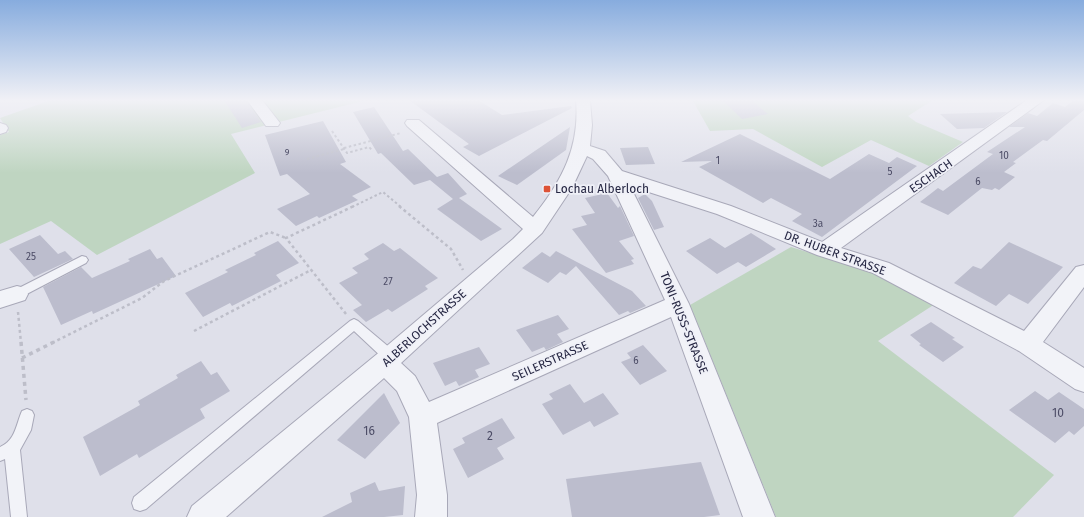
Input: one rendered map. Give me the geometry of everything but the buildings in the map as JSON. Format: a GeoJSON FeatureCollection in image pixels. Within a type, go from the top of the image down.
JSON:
{"type":"FeatureCollection","features":[{"type":"Feature","properties":{"kind":"street","name":"ALBERLOCHSTRASSE"},"geometry":{"type":"LineString","coordinates":[[203,517],[388,360],[471,285],[520,244],[550,210],[560,193],[581,149],[583,124]]}},
{"type":"Feature","properties":{"kind":"street","name":"ESCHACH"},"geometry":{"type":"LineString","coordinates":[[824,250],[1003,124]]}},
{"type":"Feature","properties":{"kind":"street"},"geometry":{"type":"LineString","coordinates":[[415,126],[535,228]]}},
{"type":"Feature","properties":{"kind":"street","name":"TONI-RUSS-STRASSE"},"geometry":{"type":"LineString","coordinates":[[581,149],[599,155],[616,175],[678,304],[759,517]]}},
{"type":"Feature","properties":{"kind":"street","name":"DR. HUBER STRASSE"},"geometry":{"type":"LineString","coordinates":[[616,175],[724,210],[824,250],[881,268],[1028,344],[1084,381]]}},
{"type":"Feature","properties":{"kind":"street"},"geometry":{"type":"LineString","coordinates":[[1028,344],[1084,272]]}},
{"type":"Feature","properties":{"kind":"street","name":"SEILERSTRASSE"},"geometry":{"type":"LineString","coordinates":[[423,417],[678,304]]}},
{"type":"Feature","properties":{"kind":"street"},"geometry":{"type":"LineString","coordinates":[[388,360],[406,384],[423,417],[432,495],[431,517]]}},
{"type":"Feature","properties":{"kind":"lane"},"geometry":{"type":"LineString","coordinates":[[8,297],[82,260]]}},
{"type":"Feature","properties":{"kind":"lane"},"geometry":{"type":"LineString","coordinates":[[140,503],[354,324],[388,360]]}},
{"type":"Feature","properties":{"kind":"lane"},"geometry":{"type":"LineString","coordinates":[[19,517],[6,452],[24,430],[27,415]]}},
{"type":"Feature","properties":{"kind":"path"},"geometry":{"type":"LineString","coordinates":[[307,159],[415,126]]}},
{"type":"Feature","properties":{"kind":"path"},"geometry":{"type":"LineString","coordinates":[[332,131],[347,153],[369,147],[373,151]]}},
{"type":"Feature","properties":{"kind":"path"},"geometry":{"type":"LineString","coordinates":[[286,238],[383,192],[451,249],[471,285]]}},
{"type":"Feature","properties":{"kind":"path"},"geometry":{"type":"LineString","coordinates":[[22,358],[142,298],[164,281],[270,232],[286,238],[354,324]]}},
{"type":"Feature","properties":{"kind":"path"},"geometry":{"type":"LineString","coordinates":[[194,331],[312,270]]}},
{"type":"Feature","properties":{"kind":"path"},"geometry":{"type":"LineString","coordinates":[[8,297],[22,358],[27,415]]}},
{"type":"Feature","properties":{"kind":"green space"},"geometry":{"type":"Polygon","coordinates":[[[4,124],[270,124],[231,134],[255,173],[97,255],[51,221],[0,244],[0,135],[9,132],[4,124]]]}},
{"type":"Feature","properties":{"kind":"green space"},"geometry":{"type":"Polygon","coordinates":[[[706,124],[921,124],[963,142],[929,166],[871,140],[822,167],[753,129],[710,131],[706,124]]]}},
{"type":"Feature","properties":{"kind":"green space"},"geometry":{"type":"Polygon","coordinates":[[[791,247],[875,273],[935,304],[878,341],[1054,475],[1013,517],[776,517],[690,305],[791,247]]]}},
{"type":"Feature","properties":{"kind":"place","name":"Lochau Alberloch"},"geometry":{"type":"Point","coordinates":[547,189]}}]}
